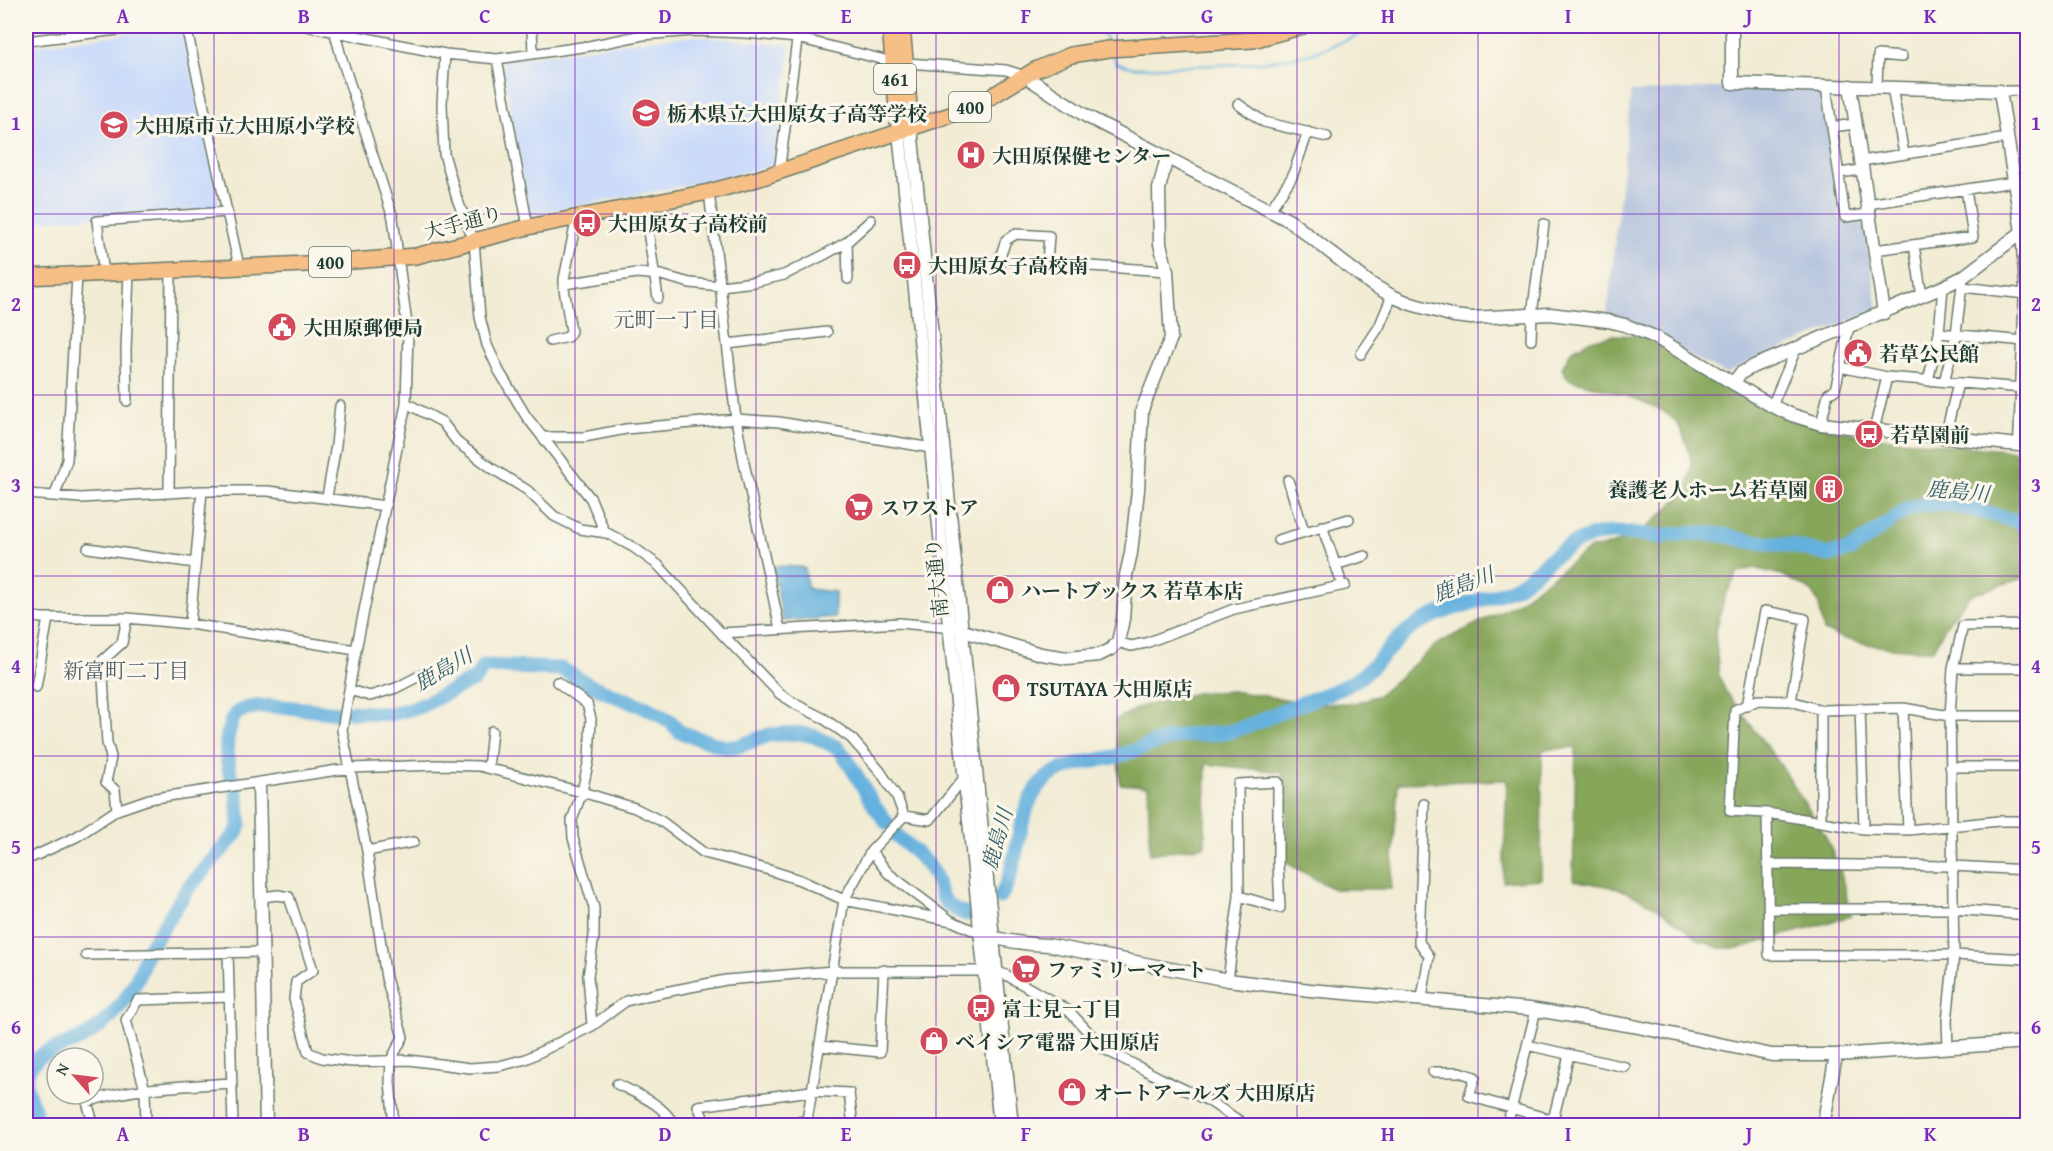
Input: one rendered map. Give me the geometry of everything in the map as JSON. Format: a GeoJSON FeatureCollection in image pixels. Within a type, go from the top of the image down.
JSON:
{"type":"FeatureCollection","features":[{"type":"Feature","properties":{"kind":"highway","name":"南大通り"},"geometry":{"type":"LineString","coordinates":[[890,26],[899,62],[905,130]]}},
{"type":"Feature","properties":{"kind":"highway","name":"南大通り"},"geometry":{"type":"LineString","coordinates":[[899,62],[902,26]]}},
{"type":"Feature","properties":{"kind":"highway","name":"400"},"geometry":{"type":"LineString","coordinates":[[905,130],[973,106],[1046,64],[1087,52],[1244,41],[1272,36],[1303,26]]}},
{"type":"Feature","properties":{"kind":"highway","name":"大手通り"},"geometry":{"type":"LineString","coordinates":[[26,277],[398,258],[528,227],[709,192],[779,172],[905,130]]}},
{"type":"Feature","properties":{"kind":"street"},"geometry":{"type":"LineString","coordinates":[[26,41],[151,26]]}},
{"type":"Feature","properties":{"kind":"street"},"geometry":{"type":"LineString","coordinates":[[186,26],[239,266]]}},
{"type":"Feature","properties":{"kind":"street"},"geometry":{"type":"LineString","coordinates":[[307,26],[335,28],[444,54],[497,59],[643,35],[694,31],[797,38],[899,62],[1006,70],[1025,76],[1086,116],[1290,221],[1371,284],[1392,296],[1454,316],[1471,318],[1550,314],[1625,325],[1655,337],[1772,406],[1821,424],[2024,446],[2023,388],[2027,290],[2022,232],[2000,91]]}},
{"type":"Feature","properties":{"kind":"street"},"geometry":{"type":"LineString","coordinates":[[532,26],[533,54]]}},
{"type":"Feature","properties":{"kind":"street"},"geometry":{"type":"LineString","coordinates":[[779,172],[799,26]]}},
{"type":"Feature","properties":{"kind":"street"},"geometry":{"type":"LineString","coordinates":[[1732,26],[1732,83],[2028,91]]}},
{"type":"Feature","properties":{"kind":"street"},"geometry":{"type":"LineString","coordinates":[[335,28],[393,218],[408,332],[406,403],[342,730],[367,851],[386,978],[403,1037],[391,1060],[390,1082],[394,1125]]}},
{"type":"Feature","properties":{"kind":"street"},"geometry":{"type":"LineString","coordinates":[[444,54],[442,104],[444,154],[461,209],[474,241],[480,317],[487,345],[499,371],[526,416],[591,499],[605,533]]}},
{"type":"Feature","properties":{"kind":"street"},"geometry":{"type":"LineString","coordinates":[[1877,87],[1878,56],[1902,57]]}},
{"type":"Feature","properties":{"kind":"street"},"geometry":{"type":"LineString","coordinates":[[497,59],[528,227]]}},
{"type":"Feature","properties":{"kind":"street"},"geometry":{"type":"LineString","coordinates":[[1826,86],[1845,217],[1868,209],[1966,189],[2014,182]]}},
{"type":"Feature","properties":{"kind":"street"},"geometry":{"type":"LineString","coordinates":[[1850,86],[1884,313]]}},
{"type":"Feature","properties":{"kind":"street"},"geometry":{"type":"LineString","coordinates":[[1892,88],[1904,154]]}},
{"type":"Feature","properties":{"kind":"street"},"geometry":{"type":"LineString","coordinates":[[1238,104],[1264,122],[1327,137]]}},
{"type":"Feature","properties":{"kind":"street"},"geometry":{"type":"LineString","coordinates":[[1832,127],[1855,124]]}},
{"type":"Feature","properties":{"kind":"street","name":"南大通り"},"geometry":{"type":"LineString","coordinates":[[905,130],[938,450],[963,631],[993,938],[990,971],[1000,1125]]}},
{"type":"Feature","properties":{"kind":"street"},"geometry":{"type":"LineString","coordinates":[[1270,210],[1292,177],[1308,132]]}},
{"type":"Feature","properties":{"kind":"street"},"geometry":{"type":"LineString","coordinates":[[1839,173],[1904,154],[2007,138]]}},
{"type":"Feature","properties":{"kind":"street"},"geometry":{"type":"LineString","coordinates":[[721,633],[900,623],[950,627],[1041,654],[1067,658],[1099,655],[1111,650],[1118,642],[1123,619],[1126,575],[1131,553],[1138,490],[1142,410],[1172,338],[1167,271],[1160,244],[1159,189],[1167,157]]}},
{"type":"Feature","properties":{"kind":"street"},"geometry":{"type":"LineString","coordinates":[[1875,250],[1973,237],[1966,189]]}},
{"type":"Feature","properties":{"kind":"street"},"geometry":{"type":"LineString","coordinates":[[709,192],[736,419],[780,629]]}},
{"type":"Feature","properties":{"kind":"street"},"geometry":{"type":"LineString","coordinates":[[644,204],[658,298]]}},
{"type":"Feature","properties":{"kind":"street"},"geometry":{"type":"LineString","coordinates":[[104,274],[97,221],[227,212]]}},
{"type":"Feature","properties":{"kind":"street"},"geometry":{"type":"LineString","coordinates":[[550,342],[568,337],[571,331],[564,284],[577,217]]}},
{"type":"Feature","properties":{"kind":"street"},"geometry":{"type":"LineString","coordinates":[[564,284],[637,273],[721,286],[754,282],[784,275],[847,242],[871,220]]}},
{"type":"Feature","properties":{"kind":"street"},"geometry":{"type":"LineString","coordinates":[[1531,340],[1544,224]]}},
{"type":"Feature","properties":{"kind":"street"},"geometry":{"type":"LineString","coordinates":[[1944,382],[1956,334],[1962,282],[2022,232]]}},
{"type":"Feature","properties":{"kind":"street"},"geometry":{"type":"LineString","coordinates":[[1047,262],[1049,236],[1016,234],[1006,240],[999,260],[1167,271]]}},
{"type":"Feature","properties":{"kind":"street"},"geometry":{"type":"LineString","coordinates":[[847,242],[848,279]]}},
{"type":"Feature","properties":{"kind":"street"},"geometry":{"type":"LineString","coordinates":[[1914,245],[1922,297]]}},
{"type":"Feature","properties":{"kind":"street"},"geometry":{"type":"LineString","coordinates":[[169,492],[171,270]]}},
{"type":"Feature","properties":{"kind":"street"},"geometry":{"type":"LineString","coordinates":[[127,401],[129,272]]}},
{"type":"Feature","properties":{"kind":"street"},"geometry":{"type":"LineString","coordinates":[[55,495],[67,460],[77,275]]}},
{"type":"Feature","properties":{"kind":"street"},"geometry":{"type":"LineString","coordinates":[[1733,383],[1741,373],[1754,366],[1942,287],[1962,282],[2027,290]]}},
{"type":"Feature","properties":{"kind":"street"},"geometry":{"type":"LineString","coordinates":[[1928,381],[1939,333],[1942,287]]}},
{"type":"Feature","properties":{"kind":"street"},"geometry":{"type":"LineString","coordinates":[[1361,354],[1380,327],[1392,296]]}},
{"type":"Feature","properties":{"kind":"street"},"geometry":{"type":"LineString","coordinates":[[1821,424],[1828,394],[1835,390],[1849,327]]}},
{"type":"Feature","properties":{"kind":"street"},"geometry":{"type":"LineString","coordinates":[[728,344],[827,332]]}},
{"type":"Feature","properties":{"kind":"street"},"geometry":{"type":"LineString","coordinates":[[1939,333],[2025,341]]}},
{"type":"Feature","properties":{"kind":"street"},"geometry":{"type":"LineString","coordinates":[[1772,406],[1796,349]]}},
{"type":"Feature","properties":{"kind":"street"},"geometry":{"type":"LineString","coordinates":[[1840,367],[1887,378],[2023,388]]}},
{"type":"Feature","properties":{"kind":"street"},"geometry":{"type":"LineString","coordinates":[[1874,430],[1887,378]]}},
{"type":"Feature","properties":{"kind":"street"},"geometry":{"type":"LineString","coordinates":[[1945,437],[1958,383]]}},
{"type":"Feature","properties":{"kind":"street"},"geometry":{"type":"LineString","coordinates":[[406,403],[442,422],[458,443],[527,490],[554,516],[580,529],[605,533],[633,547],[658,565],[780,694],[823,718],[851,738],[880,771],[897,796],[904,816]]}},
{"type":"Feature","properties":{"kind":"street"},"geometry":{"type":"LineString","coordinates":[[327,497],[336,446],[339,406]]}},
{"type":"Feature","properties":{"kind":"street"},"geometry":{"type":"LineString","coordinates":[[542,437],[585,437],[626,429],[736,419],[779,422],[938,450]]}},
{"type":"Feature","properties":{"kind":"street","name":"南大通り"},"geometry":{"type":"LineString","coordinates":[[938,450],[950,627],[979,933],[990,971],[1012,1125]]}},
{"type":"Feature","properties":{"kind":"street"},"geometry":{"type":"LineString","coordinates":[[1288,480],[1304,531]]}},
{"type":"Feature","properties":{"kind":"street"},"geometry":{"type":"LineString","coordinates":[[190,624],[202,491]]}},
{"type":"Feature","properties":{"kind":"street"},"geometry":{"type":"LineString","coordinates":[[26,494],[81,498],[169,492],[268,491],[386,506]]}},
{"type":"Feature","properties":{"kind":"street"},"geometry":{"type":"LineString","coordinates":[[1278,540],[1349,519]]}},
{"type":"Feature","properties":{"kind":"street"},"geometry":{"type":"LineString","coordinates":[[1118,642],[1131,646],[1146,643],[1234,609],[1342,582],[1322,526]]}},
{"type":"Feature","properties":{"kind":"street"},"geometry":{"type":"LineString","coordinates":[[88,548],[195,563]]}},
{"type":"Feature","properties":{"kind":"street"},"geometry":{"type":"LineString","coordinates":[[1335,565],[1365,556]]}},
{"type":"Feature","properties":{"kind":"street"},"geometry":{"type":"LineString","coordinates":[[1747,706],[1765,611],[1805,619],[1791,701]]}},
{"type":"Feature","properties":{"kind":"street"},"geometry":{"type":"LineString","coordinates":[[26,615],[48,618],[127,618],[190,624],[356,650]]}},
{"type":"Feature","properties":{"kind":"street"},"geometry":{"type":"LineString","coordinates":[[36,687],[48,618]]}},
{"type":"Feature","properties":{"kind":"street"},"geometry":{"type":"LineString","coordinates":[[117,810],[115,790],[106,782],[111,757],[107,743],[102,661],[122,643],[127,618]]}},
{"type":"Feature","properties":{"kind":"street"},"geometry":{"type":"LineString","coordinates":[[1948,1047],[1947,1021],[1953,955],[1950,716],[1953,668],[1963,626],[2028,625]]}},
{"type":"Feature","properties":{"kind":"street"},"geometry":{"type":"LineString","coordinates":[[1953,668],[2028,668]]}},
{"type":"Feature","properties":{"kind":"street"},"geometry":{"type":"LineString","coordinates":[[349,690],[370,696],[396,688],[423,674]]}},
{"type":"Feature","properties":{"kind":"street"},"geometry":{"type":"LineString","coordinates":[[557,682],[587,704],[591,719],[589,759],[582,792],[572,820],[573,838],[594,908],[594,936],[588,976],[592,1026]]}},
{"type":"Feature","properties":{"kind":"street"},"geometry":{"type":"LineString","coordinates":[[2028,716],[1950,716],[1903,708],[1821,710],[1791,701],[1758,700],[1735,710],[1731,810],[1767,813],[1864,829],[1908,830],[2000,821],[2028,821]]}},
{"type":"Feature","properties":{"kind":"street"},"geometry":{"type":"LineString","coordinates":[[1860,708],[1864,829]]}},
{"type":"Feature","properties":{"kind":"street"},"geometry":{"type":"LineString","coordinates":[[1903,708],[1908,830]]}},
{"type":"Feature","properties":{"kind":"street"},"geometry":{"type":"LineString","coordinates":[[1821,710],[1821,822]]}},
{"type":"Feature","properties":{"kind":"street"},"geometry":{"type":"LineString","coordinates":[[488,768],[492,731]]}},
{"type":"Feature","properties":{"kind":"street"},"geometry":{"type":"LineString","coordinates":[[26,860],[76,837],[117,810],[149,800],[351,768],[437,765],[488,768],[635,808],[661,821],[704,853],[789,876],[844,900],[952,921]]}},
{"type":"Feature","properties":{"kind":"street"},"geometry":{"type":"LineString","coordinates":[[1950,767],[2028,767]]}},
{"type":"Feature","properties":{"kind":"street"},"geometry":{"type":"LineString","coordinates":[[904,816],[930,820],[964,778]]}},
{"type":"Feature","properties":{"kind":"street"},"geometry":{"type":"LineString","coordinates":[[1228,980],[1239,896],[1238,784],[1278,782],[1280,908],[1239,896]]}},
{"type":"Feature","properties":{"kind":"street"},"geometry":{"type":"LineString","coordinates":[[259,784],[266,1125]]}},
{"type":"Feature","properties":{"kind":"street"},"geometry":{"type":"LineString","coordinates":[[1422,998],[1429,956],[1419,942],[1424,804]]}},
{"type":"Feature","properties":{"kind":"street"},"geometry":{"type":"LineString","coordinates":[[1767,813],[1769,955],[1953,955],[2028,959]]}},
{"type":"Feature","properties":{"kind":"street"},"geometry":{"type":"LineString","coordinates":[[752,1125],[807,1123],[844,900],[871,851],[904,816]]}},
{"type":"Feature","properties":{"kind":"street"},"geometry":{"type":"LineString","coordinates":[[367,851],[414,842]]}},
{"type":"Feature","properties":{"kind":"street"},"geometry":{"type":"LineString","coordinates":[[871,851],[888,873],[952,921],[979,933],[1021,944],[1048,945],[1228,980],[1310,990],[1422,998],[1536,1010],[1633,1026],[1772,1055],[1836,1055],[2028,1042]]}},
{"type":"Feature","properties":{"kind":"street"},"geometry":{"type":"LineString","coordinates":[[1769,864],[1953,866],[2028,870]]}},
{"type":"Feature","properties":{"kind":"street"},"geometry":{"type":"LineString","coordinates":[[262,897],[278,895],[290,897],[313,970],[296,981],[294,999],[308,1052],[322,1058],[352,1062],[409,1060],[470,1068],[500,1066],[526,1059],[592,1026],[626,1001],[726,980],[832,971],[990,971],[1008,976],[1069,1011],[1104,1049],[1209,1101],[1247,1125]]}},
{"type":"Feature","properties":{"kind":"street"},"geometry":{"type":"LineString","coordinates":[[1769,909],[1953,909],[2028,915]]}},
{"type":"Feature","properties":{"kind":"street"},"geometry":{"type":"LineString","coordinates":[[228,952],[233,1125]]}},
{"type":"Feature","properties":{"kind":"street"},"geometry":{"type":"LineString","coordinates":[[86,956],[262,952]]}},
{"type":"Feature","properties":{"kind":"street"},"geometry":{"type":"LineString","coordinates":[[820,1046],[880,1052],[884,970]]}},
{"type":"Feature","properties":{"kind":"street"},"geometry":{"type":"LineString","coordinates":[[146,1125],[145,1090],[126,1020],[138,1000],[229,997]]}},
{"type":"Feature","properties":{"kind":"street"},"geometry":{"type":"LineString","coordinates":[[1507,1125],[1536,1010]]}},
{"type":"Feature","properties":{"kind":"street"},"geometry":{"type":"LineString","coordinates":[[1527,1045],[1625,1067]]}},
{"type":"Feature","properties":{"kind":"street"},"geometry":{"type":"LineString","coordinates":[[1433,1072],[1458,1072],[1475,1077],[1469,1096],[1553,1120],[1569,1055]]}},
{"type":"Feature","properties":{"kind":"street"},"geometry":{"type":"LineString","coordinates":[[1822,1125],[1836,1055]]}},
{"type":"Feature","properties":{"kind":"street"},"geometry":{"type":"LineString","coordinates":[[94,1125],[87,1102],[102,1097],[145,1090],[232,1083]]}},
{"type":"Feature","properties":{"kind":"street"},"geometry":{"type":"LineString","coordinates":[[617,1084],[657,1104],[669,1115],[675,1125]]}},
{"type":"Feature","properties":{"kind":"street"},"geometry":{"type":"LineString","coordinates":[[707,1125],[698,1106],[811,1091],[849,1093],[853,1125]]}},
{"type":"Feature","properties":{"kind":"shaded area","name":"大田原市立大田原小学校"},"geometry":{"type":"Polygon","coordinates":[[[182,27],[220,208],[32,222],[28,204],[26,204],[26,46],[182,27]]]}},
{"type":"Feature","properties":{"kind":"shaded area","name":"栃木県立大田原女子高等学校"},"geometry":{"type":"Polygon","coordinates":[[[693,36],[791,45],[774,165],[709,181],[529,215],[502,61],[644,40],[693,36]]]}},
{"type":"Feature","properties":{"kind":"shaded area"},"geometry":{"type":"Polygon","coordinates":[[[1712,88],[1823,90],[1841,220],[1864,219],[1878,309],[1740,366],[1726,374],[1607,315],[1631,92],[1712,88]]]}},
{"type":"Feature","properties":{"kind":"green space"},"geometry":{"type":"Polygon","coordinates":[[[1613,335],[1641,336],[1659,341],[1748,400],[1780,415],[1809,424],[1870,436],[2027,452],[2027,578],[1970,595],[1945,627],[1933,650],[1878,646],[1849,640],[1824,631],[1819,605],[1812,591],[1782,575],[1753,568],[1738,573],[1725,596],[1715,633],[1719,676],[1726,692],[1777,760],[1825,835],[1840,869],[1851,916],[1740,948],[1720,948],[1699,940],[1655,906],[1618,888],[1573,880],[1576,747],[1542,750],[1541,879],[1503,882],[1507,780],[1398,783],[1391,889],[1333,889],[1287,863],[1285,787],[1282,772],[1206,764],[1205,846],[1150,854],[1148,786],[1120,784],[1115,720],[1140,707],[1196,693],[1232,691],[1316,704],[1355,703],[1379,695],[1437,644],[1515,604],[1591,548],[1620,542],[1635,534],[1650,525],[1675,502],[1684,489],[1692,468],[1686,441],[1674,420],[1649,404],[1568,379],[1562,368],[1571,351],[1591,340],[1613,335]]]}},
{"type":"Feature","properties":{"kind":"water"},"geometry":{"type":"Polygon","coordinates":[[[776,566],[801,567],[805,569],[809,589],[835,592],[835,617],[783,621],[773,568],[776,566]]]}},
{"type":"Feature","properties":{"kind":"waterway"},"geometry":{"type":"LineString","coordinates":[[1101,26],[1107,42]]}},
{"type":"Feature","properties":{"kind":"waterway"},"geometry":{"type":"LineString","coordinates":[[1114,57],[1116,63],[1135,68],[1244,64],[1311,54],[1382,26]]}},
{"type":"Feature","properties":{"kind":"waterway","name":"鹿島川"},"geometry":{"type":"LineString","coordinates":[[1000,897],[1012,867],[1029,802],[1037,788],[1056,772],[1074,765],[1121,755],[1174,737],[1235,730],[1338,689],[1364,674],[1401,637],[1421,622],[1513,588],[1564,549],[1590,537],[1616,533],[1664,537],[1696,533],[1724,535],[1748,541],[1793,546],[1829,555],[1851,550],[1906,510],[1925,504],[1967,508],[2028,524]]}},
{"type":"Feature","properties":{"kind":"waterway","name":"鹿島川"},"geometry":{"type":"LineString","coordinates":[[352,712],[390,714],[418,707],[475,679],[484,666],[562,669],[589,685],[649,709],[670,721],[680,732],[725,747],[736,747],[769,735],[798,733],[814,736],[838,748],[887,823]]}},
{"type":"Feature","properties":{"kind":"waterway","name":"鹿島川"},"geometry":{"type":"LineString","coordinates":[[232,780],[227,745],[231,722],[237,713],[246,709],[271,706],[338,713]]}},
{"type":"Feature","properties":{"kind":"waterway","name":"鹿島川"},"geometry":{"type":"LineString","coordinates":[[150,947],[188,888],[235,835],[240,825],[237,794]]}},
{"type":"Feature","properties":{"kind":"waterway","name":"鹿島川"},"geometry":{"type":"LineString","coordinates":[[896,835],[930,868],[944,900],[966,914]]}},
{"type":"Feature","properties":{"kind":"waterway","name":"鹿島川"},"geometry":{"type":"LineString","coordinates":[[26,1114],[34,1116],[35,1111],[27,1091],[26,1081],[32,1064],[44,1054],[82,1038],[104,1023],[130,992],[145,956]]}},
{"type":"Feature","properties":{"kind":"place","name":"栃木県立大田原女子高等学校"},"geometry":{"type":"Point","coordinates":[646,113]}},
{"type":"Feature","properties":{"kind":"place","name":"大田原市立大田原小学校"},"geometry":{"type":"Point","coordinates":[114,125]}},
{"type":"Feature","properties":{"kind":"place","name":"大田原保健センター"},"geometry":{"type":"Point","coordinates":[971,155]}},
{"type":"Feature","properties":{"kind":"place","name":"大田原女子高校前"},"geometry":{"type":"Point","coordinates":[587,223]}},
{"type":"Feature","properties":{"kind":"place","name":"大田原女子高校南"},"geometry":{"type":"Point","coordinates":[907,265]}},
{"type":"Feature","properties":{"kind":"place","name":"大田原郵便局"},"geometry":{"type":"Point","coordinates":[282,327]}},
{"type":"Feature","properties":{"kind":"place","name":"若草公民館"},"geometry":{"type":"Point","coordinates":[1858,353]}},
{"type":"Feature","properties":{"kind":"place","name":"若草園前"},"geometry":{"type":"Point","coordinates":[1869,434]}},
{"type":"Feature","properties":{"kind":"place","name":"養護老人ホーム若草園"},"geometry":{"type":"Point","coordinates":[1829,489]}},
{"type":"Feature","properties":{"kind":"place","name":"スワストア"},"geometry":{"type":"Point","coordinates":[859,507]}},
{"type":"Feature","properties":{"kind":"place","name":"ハートブックス 若草本店"},"geometry":{"type":"Point","coordinates":[1000,590]}},
{"type":"Feature","properties":{"kind":"place","name":"TSUTAYA 大田原店"},"geometry":{"type":"Point","coordinates":[1006,688]}},
{"type":"Feature","properties":{"kind":"place","name":"ファミリーマート"},"geometry":{"type":"Point","coordinates":[1026,969]}},
{"type":"Feature","properties":{"kind":"place","name":"富士見一丁目"},"geometry":{"type":"Point","coordinates":[981,1008]}},
{"type":"Feature","properties":{"kind":"place","name":"ベイシア電器 大田原店"},"geometry":{"type":"Point","coordinates":[934,1041]}},
{"type":"Feature","properties":{"kind":"place","name":"オートアールズ 大田原店"},"geometry":{"type":"Point","coordinates":[1072,1092]}},
{"type":"Feature","properties":{"kind":"district","name":"元町一丁目"},"geometry":{"type":"Point","coordinates":[666,319]}},
{"type":"Feature","properties":{"kind":"district","name":"新富町二丁目"},"geometry":{"type":"Point","coordinates":[126,670]}}]}
